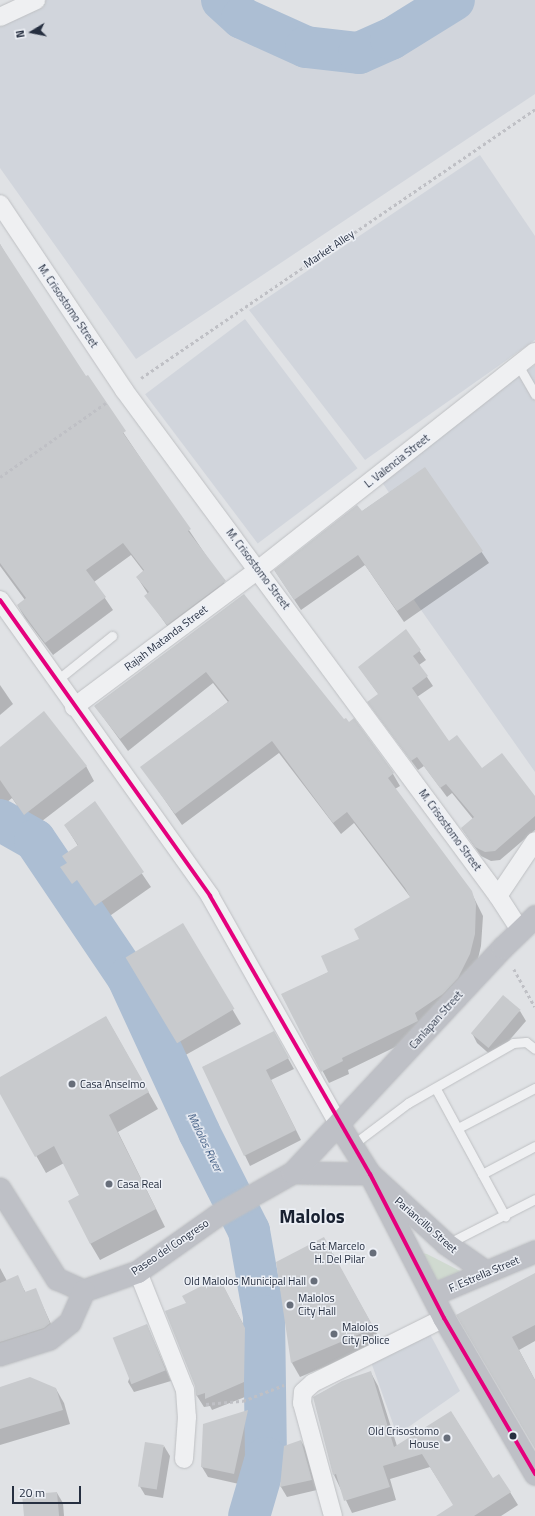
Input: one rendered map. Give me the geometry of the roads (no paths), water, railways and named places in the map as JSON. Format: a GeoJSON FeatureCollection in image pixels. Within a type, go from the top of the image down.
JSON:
{"type":"FeatureCollection","features":[{"type":"Feature","properties":{"kind":"main road","name":"Canlapan Street"},"geometry":{"type":"LineString","coordinates":[[339,1125],[503,948],[528,924]]}},
{"type":"Feature","properties":{"kind":"main road","name":"Pariancillo Street"},"geometry":{"type":"LineString","coordinates":[[339,1125],[370,1174],[444,1318],[535,1474]]}},
{"type":"Feature","properties":{"kind":"main road","name":"Paseo del Congreso"},"geometry":{"type":"LineString","coordinates":[[84,1291],[138,1272],[217,1216],[293,1173],[339,1125]]}},
{"type":"Feature","properties":{"kind":"main road"},"geometry":{"type":"LineString","coordinates":[[293,1173],[370,1174]]}},
{"type":"Feature","properties":{"kind":"main road","name":"Pariancillo Street"},"geometry":{"type":"LineString","coordinates":[[370,1174],[446,1244],[486,1272]]}},
{"type":"Feature","properties":{"kind":"main road"},"geometry":{"type":"LineString","coordinates":[[0,1189],[57,1279],[84,1291],[70,1323],[50,1339],[0,1355]]}},
{"type":"Feature","properties":{"kind":"main road","name":"F. Estrella Street"},"geometry":{"type":"LineString","coordinates":[[433,1296],[535,1252]]}},
{"type":"Feature","properties":{"kind":"street"},"geometry":{"type":"LineString","coordinates":[[0,17],[36,0]]}},
{"type":"Feature","properties":{"kind":"street","name":"M. Crisostomo Street"},"geometry":{"type":"LineString","coordinates":[[0,204],[124,390],[259,569],[498,896],[528,924]]}},
{"type":"Feature","properties":{"kind":"street","name":"L. Valencia Street"},"geometry":{"type":"LineString","coordinates":[[259,569],[535,352]]}},
{"type":"Feature","properties":{"kind":"street","name":"Rajah Matanda Street"},"geometry":{"type":"LineString","coordinates":[[74,707],[259,569]]}},
{"type":"Feature","properties":{"kind":"street"},"geometry":{"type":"LineString","coordinates":[[0,600],[74,707],[210,896],[339,1125]]}},
{"type":"Feature","properties":{"kind":"street"},"geometry":{"type":"LineString","coordinates":[[498,896],[535,841]]}},
{"type":"Feature","properties":{"kind":"street"},"geometry":{"type":"LineString","coordinates":[[138,1272],[185,1390],[186,1406],[184,1459]]}},
{"type":"Feature","properties":{"kind":"street"},"geometry":{"type":"LineString","coordinates":[[333,1516],[302,1403],[303,1392],[313,1383],[444,1318]]}},
{"type":"Feature","properties":{"kind":"lane"},"geometry":{"type":"LineString","coordinates":[[518,365],[535,394]]}},
{"type":"Feature","properties":{"kind":"lane"},"geometry":{"type":"LineString","coordinates":[[56,681],[112,636]]}},
{"type":"Feature","properties":{"kind":"lane"},"geometry":{"type":"LineString","coordinates":[[351,1146],[408,1103],[513,1043],[526,1042],[535,1049]]}},
{"type":"Feature","properties":{"kind":"lane"},"geometry":{"type":"LineString","coordinates":[[436,1088],[505,1216]]}},
{"type":"Feature","properties":{"kind":"lane"},"geometry":{"type":"LineString","coordinates":[[458,1128],[535,1088]]}},
{"type":"Feature","properties":{"kind":"lane"},"geometry":{"type":"LineString","coordinates":[[482,1174],[535,1146]]}},
{"type":"Feature","properties":{"kind":"lane"},"geometry":{"type":"LineString","coordinates":[[446,1244],[505,1216],[535,1199]]}},
{"type":"Feature","properties":{"kind":"waterway"},"geometry":{"type":"LineString","coordinates":[[222,0],[242,18],[306,47],[359,53],[391,39],[454,0]]}},
{"type":"Feature","properties":{"kind":"waterway","name":"Malolos River"},"geometry":{"type":"LineString","coordinates":[[0,820],[35,840],[128,978],[199,1132],[249,1231],[264,1316],[266,1458],[249,1516]]}},
{"type":"Feature","properties":{"kind":"place","name":"Casa Anselmo"},"geometry":{"type":"Point","coordinates":[72,1084]}},
{"type":"Feature","properties":{"kind":"place","name":"Casa Real"},"geometry":{"type":"Point","coordinates":[109,1184]}},
{"type":"Feature","properties":{"kind":"place","name":"Gat Marcelo H. Del Pilar"},"geometry":{"type":"Point","coordinates":[373,1253]}},
{"type":"Feature","properties":{"kind":"place","name":"Old Malolos Municipal Hall"},"geometry":{"type":"Point","coordinates":[314,1281]}},
{"type":"Feature","properties":{"kind":"place","name":"Malolos City Hall"},"geometry":{"type":"Point","coordinates":[290,1305]}},
{"type":"Feature","properties":{"kind":"place","name":"Malolos City Police"},"geometry":{"type":"Point","coordinates":[334,1334]}},
{"type":"Feature","properties":{"kind":"place","name":"Old Crisostomo House"},"geometry":{"type":"Point","coordinates":[447,1438]}},
{"type":"Feature","properties":{"kind":"district","name":"Malolos"},"geometry":{"type":"Point","coordinates":[312,1216]}}]}
